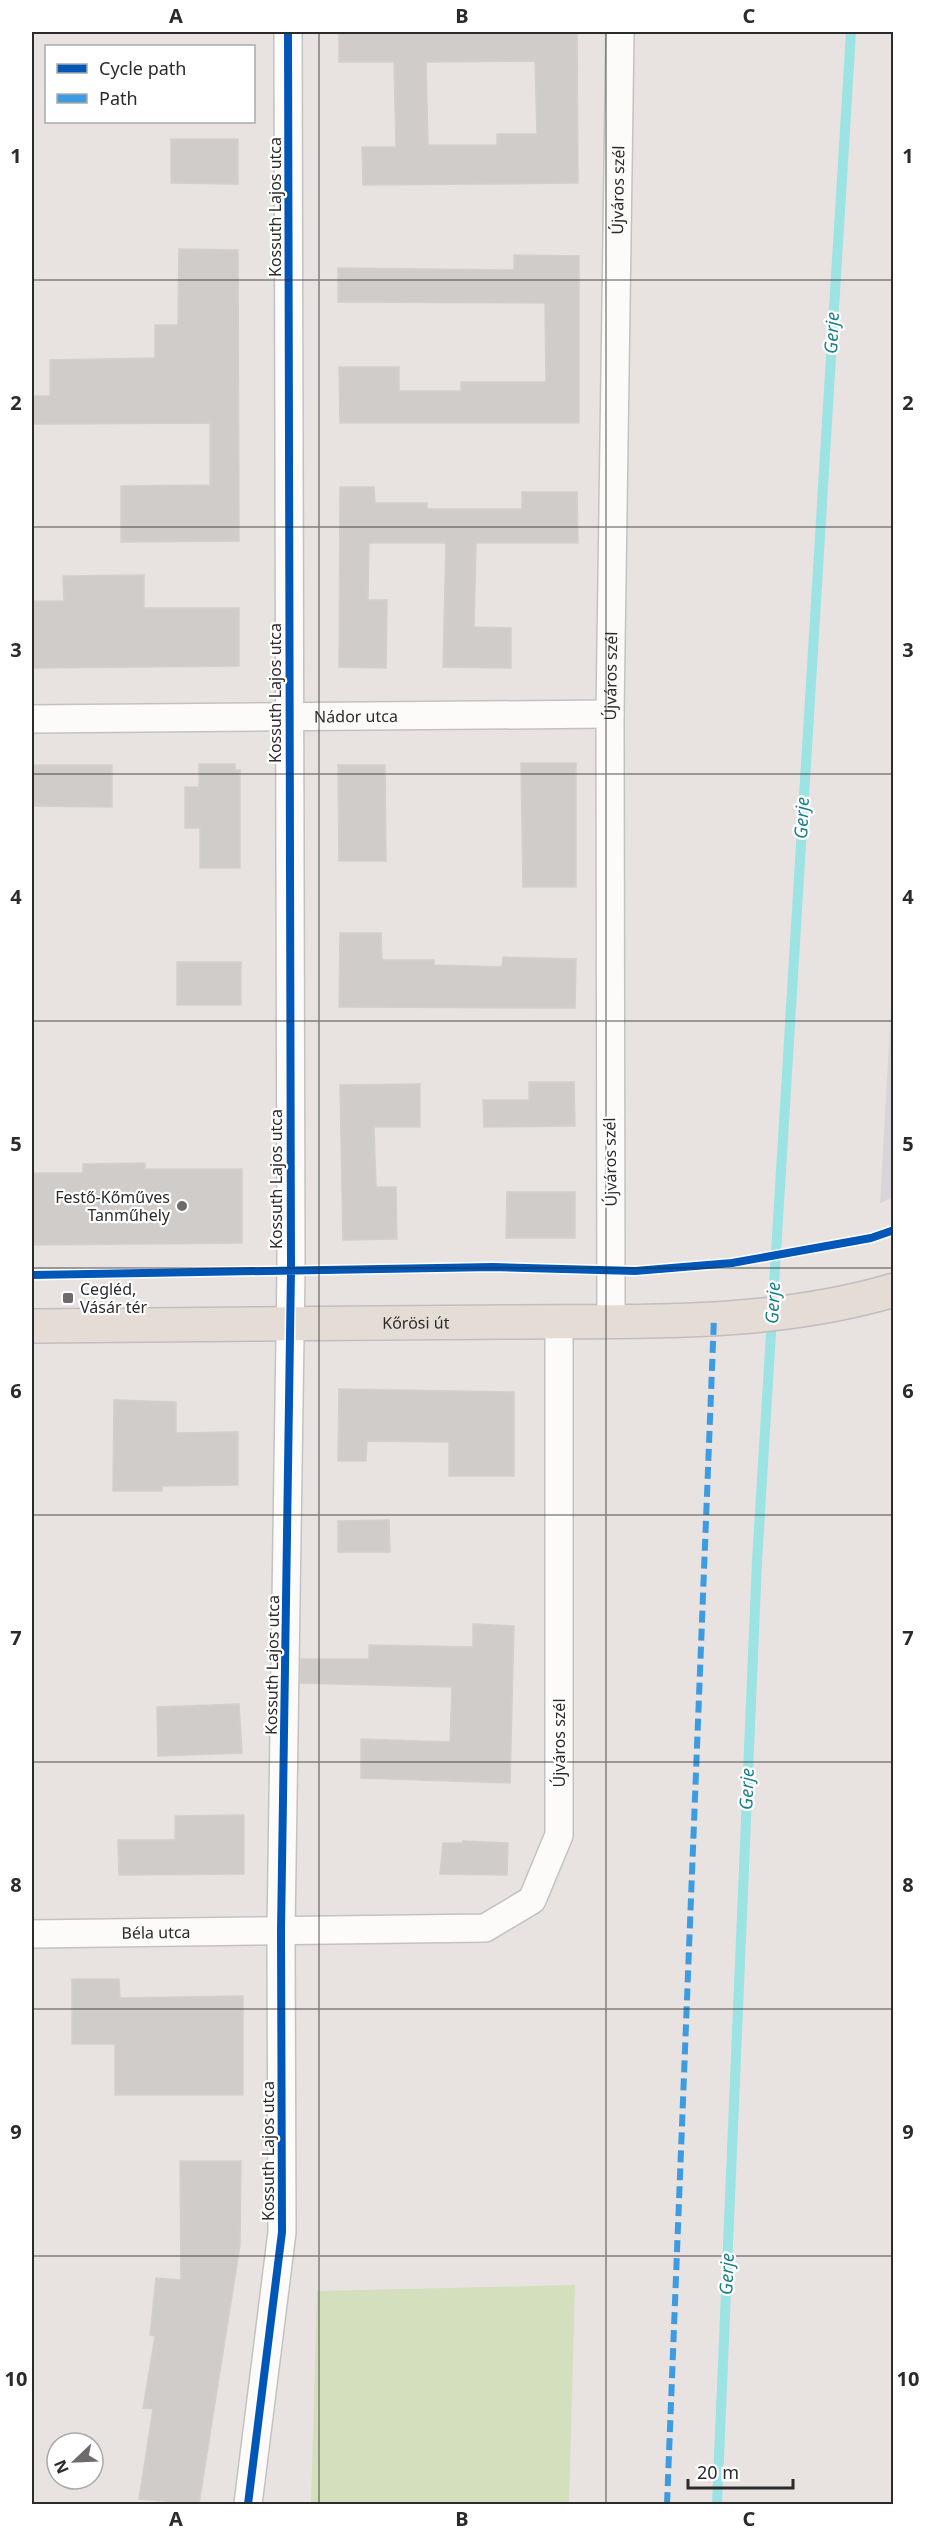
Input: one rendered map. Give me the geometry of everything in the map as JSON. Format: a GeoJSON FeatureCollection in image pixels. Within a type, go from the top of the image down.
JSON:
{"type":"FeatureCollection","features":[{"type":"Feature","properties":{"kind":"main road","name":"Kőrösi út"},"geometry":{"type":"LineString","coordinates":[[32,1326],[559,1322],[740,1316],[799,1309],[894,1290]]}},
{"type":"Feature","properties":{"kind":"street","name":"Kossuth Lajos utca"},"geometry":{"type":"LineString","coordinates":[[248,2505],[282,2232],[281,1931],[291,1324],[288,32]]}},
{"type":"Feature","properties":{"kind":"street","name":"Újváros szél"},"geometry":{"type":"LineString","coordinates":[[611,1321],[610,714],[620,32]]}},
{"type":"Feature","properties":{"kind":"street","name":"Nádor utca"},"geometry":{"type":"LineString","coordinates":[[32,719],[610,714]]}},
{"type":"Feature","properties":{"kind":"street","name":"Újváros szél"},"geometry":{"type":"LineString","coordinates":[[281,1931],[485,1928],[532,1900],[559,1835],[559,1322]]}},
{"type":"Feature","properties":{"kind":"street","name":"Béla utca"},"geometry":{"type":"LineString","coordinates":[[32,1934],[281,1931]]}},
{"type":"Feature","properties":{"kind":"shaded area"},"geometry":{"type":"Polygon","coordinates":[[[893,975],[893,1198],[880,1203],[893,975]]]}},
{"type":"Feature","properties":{"kind":"green space"},"geometry":{"type":"Polygon","coordinates":[[[575,2285],[569,2504],[311,2504],[317,2291],[575,2285]]]}},
{"type":"Feature","properties":{"kind":"building"},"geometry":{"type":"Polygon","coordinates":[[[339,32],[577,32],[578,183],[363,185],[362,147],[396,147],[394,62],[339,62],[339,32]],[[535,61],[426,62],[428,145],[497,145],[497,134],[537,134],[535,61]]]}},
{"type":"Feature","properties":{"kind":"building"},"geometry":{"type":"Polygon","coordinates":[[[171,139],[238,139],[238,184],[171,183],[171,139]]]}},
{"type":"Feature","properties":{"kind":"building"},"geometry":{"type":"Polygon","coordinates":[[[179,249],[238,250],[239,541],[121,542],[121,486],[210,485],[210,423],[32,424],[32,396],[50,396],[50,360],[155,358],[155,325],[178,325],[179,249]]]}},
{"type":"Feature","properties":{"kind":"building"},"geometry":{"type":"Polygon","coordinates":[[[514,255],[579,256],[579,423],[340,423],[339,367],[399,367],[399,391],[461,391],[461,382],[546,382],[545,303],[338,302],[338,268],[514,270],[514,255]]]}},
{"type":"Feature","properties":{"kind":"building"},"geometry":{"type":"Polygon","coordinates":[[[340,487],[374,487],[375,503],[427,503],[427,509],[522,509],[522,492],[577,492],[578,543],[476,543],[474,627],[511,628],[511,668],[443,667],[446,543],[369,543],[368,600],[387,600],[386,668],[339,667],[340,487]]]}},
{"type":"Feature","properties":{"kind":"building"},"geometry":{"type":"Polygon","coordinates":[[[144,575],[144,608],[239,608],[239,666],[32,668],[32,601],[64,601],[63,576],[144,575]]]}},
{"type":"Feature","properties":{"kind":"building"},"geometry":{"type":"Polygon","coordinates":[[[521,763],[576,763],[576,887],[523,887],[521,763]]]}},
{"type":"Feature","properties":{"kind":"building"},"geometry":{"type":"Polygon","coordinates":[[[199,764],[235,764],[235,770],[240,770],[240,868],[200,868],[200,828],[185,828],[185,787],[199,787],[199,764]]]}},
{"type":"Feature","properties":{"kind":"building"},"geometry":{"type":"Polygon","coordinates":[[[32,765],[112,765],[112,807],[32,806],[32,765]]]}},
{"type":"Feature","properties":{"kind":"building"},"geometry":{"type":"Polygon","coordinates":[[[338,765],[385,765],[386,861],[339,861],[338,765]]]}},
{"type":"Feature","properties":{"kind":"building"},"geometry":{"type":"Polygon","coordinates":[[[340,933],[381,933],[382,960],[434,960],[434,965],[502,967],[503,957],[576,959],[575,1008],[339,1007],[340,933]]]}},
{"type":"Feature","properties":{"kind":"building"},"geometry":{"type":"Polygon","coordinates":[[[177,962],[241,962],[241,1005],[177,1005],[177,962]]]}},
{"type":"Feature","properties":{"kind":"building"},"geometry":{"type":"Polygon","coordinates":[[[529,1082],[574,1082],[575,1126],[484,1127],[483,1100],[529,1100],[529,1082]]]}},
{"type":"Feature","properties":{"kind":"building"},"geometry":{"type":"Polygon","coordinates":[[[420,1084],[420,1127],[374,1127],[376,1187],[396,1187],[397,1239],[343,1240],[340,1085],[420,1084]]]}},
{"type":"Feature","properties":{"kind":"building"},"geometry":{"type":"Polygon","coordinates":[[[145,1163],[145,1169],[242,1169],[242,1243],[32,1245],[32,1173],[83,1173],[83,1164],[145,1163]]]}},
{"type":"Feature","properties":{"kind":"building"},"geometry":{"type":"Polygon","coordinates":[[[507,1192],[575,1192],[575,1238],[506,1238],[507,1192]]]}},
{"type":"Feature","properties":{"kind":"building"},"geometry":{"type":"Polygon","coordinates":[[[339,1389],[514,1392],[514,1476],[449,1476],[449,1442],[367,1441],[366,1461],[338,1461],[339,1389]]]}},
{"type":"Feature","properties":{"kind":"building"},"geometry":{"type":"Polygon","coordinates":[[[114,1400],[176,1402],[176,1433],[238,1432],[238,1485],[162,1486],[162,1491],[113,1491],[114,1400]]]}},
{"type":"Feature","properties":{"kind":"building"},"geometry":{"type":"Polygon","coordinates":[[[389,1520],[390,1552],[338,1552],[338,1521],[389,1520]]]}},
{"type":"Feature","properties":{"kind":"building"},"geometry":{"type":"Polygon","coordinates":[[[473,1624],[514,1626],[510,1783],[361,1778],[361,1739],[450,1742],[452,1687],[300,1683],[301,1659],[369,1659],[369,1645],[473,1647],[473,1624]]]}},
{"type":"Feature","properties":{"kind":"building"},"geometry":{"type":"Polygon","coordinates":[[[239,1704],[242,1753],[158,1756],[157,1707],[239,1704]]]}},
{"type":"Feature","properties":{"kind":"building"},"geometry":{"type":"Polygon","coordinates":[[[244,1815],[244,1874],[119,1875],[118,1840],[175,1840],[175,1816],[244,1815]]]}},
{"type":"Feature","properties":{"kind":"building"},"geometry":{"type":"Polygon","coordinates":[[[463,1841],[508,1843],[507,1875],[440,1874],[443,1843],[463,1843],[463,1841]]]}},
{"type":"Feature","properties":{"kind":"building"},"geometry":{"type":"Polygon","coordinates":[[[72,1979],[119,1979],[120,1998],[243,1996],[243,2095],[115,2095],[115,2044],[72,2044],[72,1979]]]}},
{"type":"Feature","properties":{"kind":"building"},"geometry":{"type":"Polygon","coordinates":[[[180,2161],[241,2161],[240,2245],[199,2504],[139,2499],[153,2409],[143,2408],[155,2336],[150,2335],[156,2278],[181,2280],[180,2161]]]}},
{"type":"Feature","properties":{"kind":"waterway","name":"Gerje"},"geometry":{"type":"LineString","coordinates":[[717,2504],[757,1561],[851,32]]}},
{"type":"Feature","properties":{"kind":"marked path"},"geometry":{"type":"LineString","coordinates":[[667,2504],[714,1318]]}},
{"type":"Feature","properties":{"kind":"cycle path"},"geometry":{"type":"LineString","coordinates":[[248,2504],[282,2232],[281,1931],[291,1270],[288,32]]}},
{"type":"Feature","properties":{"kind":"cycle path"},"geometry":{"type":"LineString","coordinates":[[32,1275],[493,1267],[635,1271],[732,1263],[871,1238],[894,1230]]}},
{"type":"Feature","properties":{"kind":"place","name":"Festő-Kőműves Tanműhely"},"geometry":{"type":"Point","coordinates":[182,1206]}},
{"type":"Feature","properties":{"kind":"place","name":"Cegléd, Vásár tér"},"geometry":{"type":"Point","coordinates":[68,1298]}}]}
